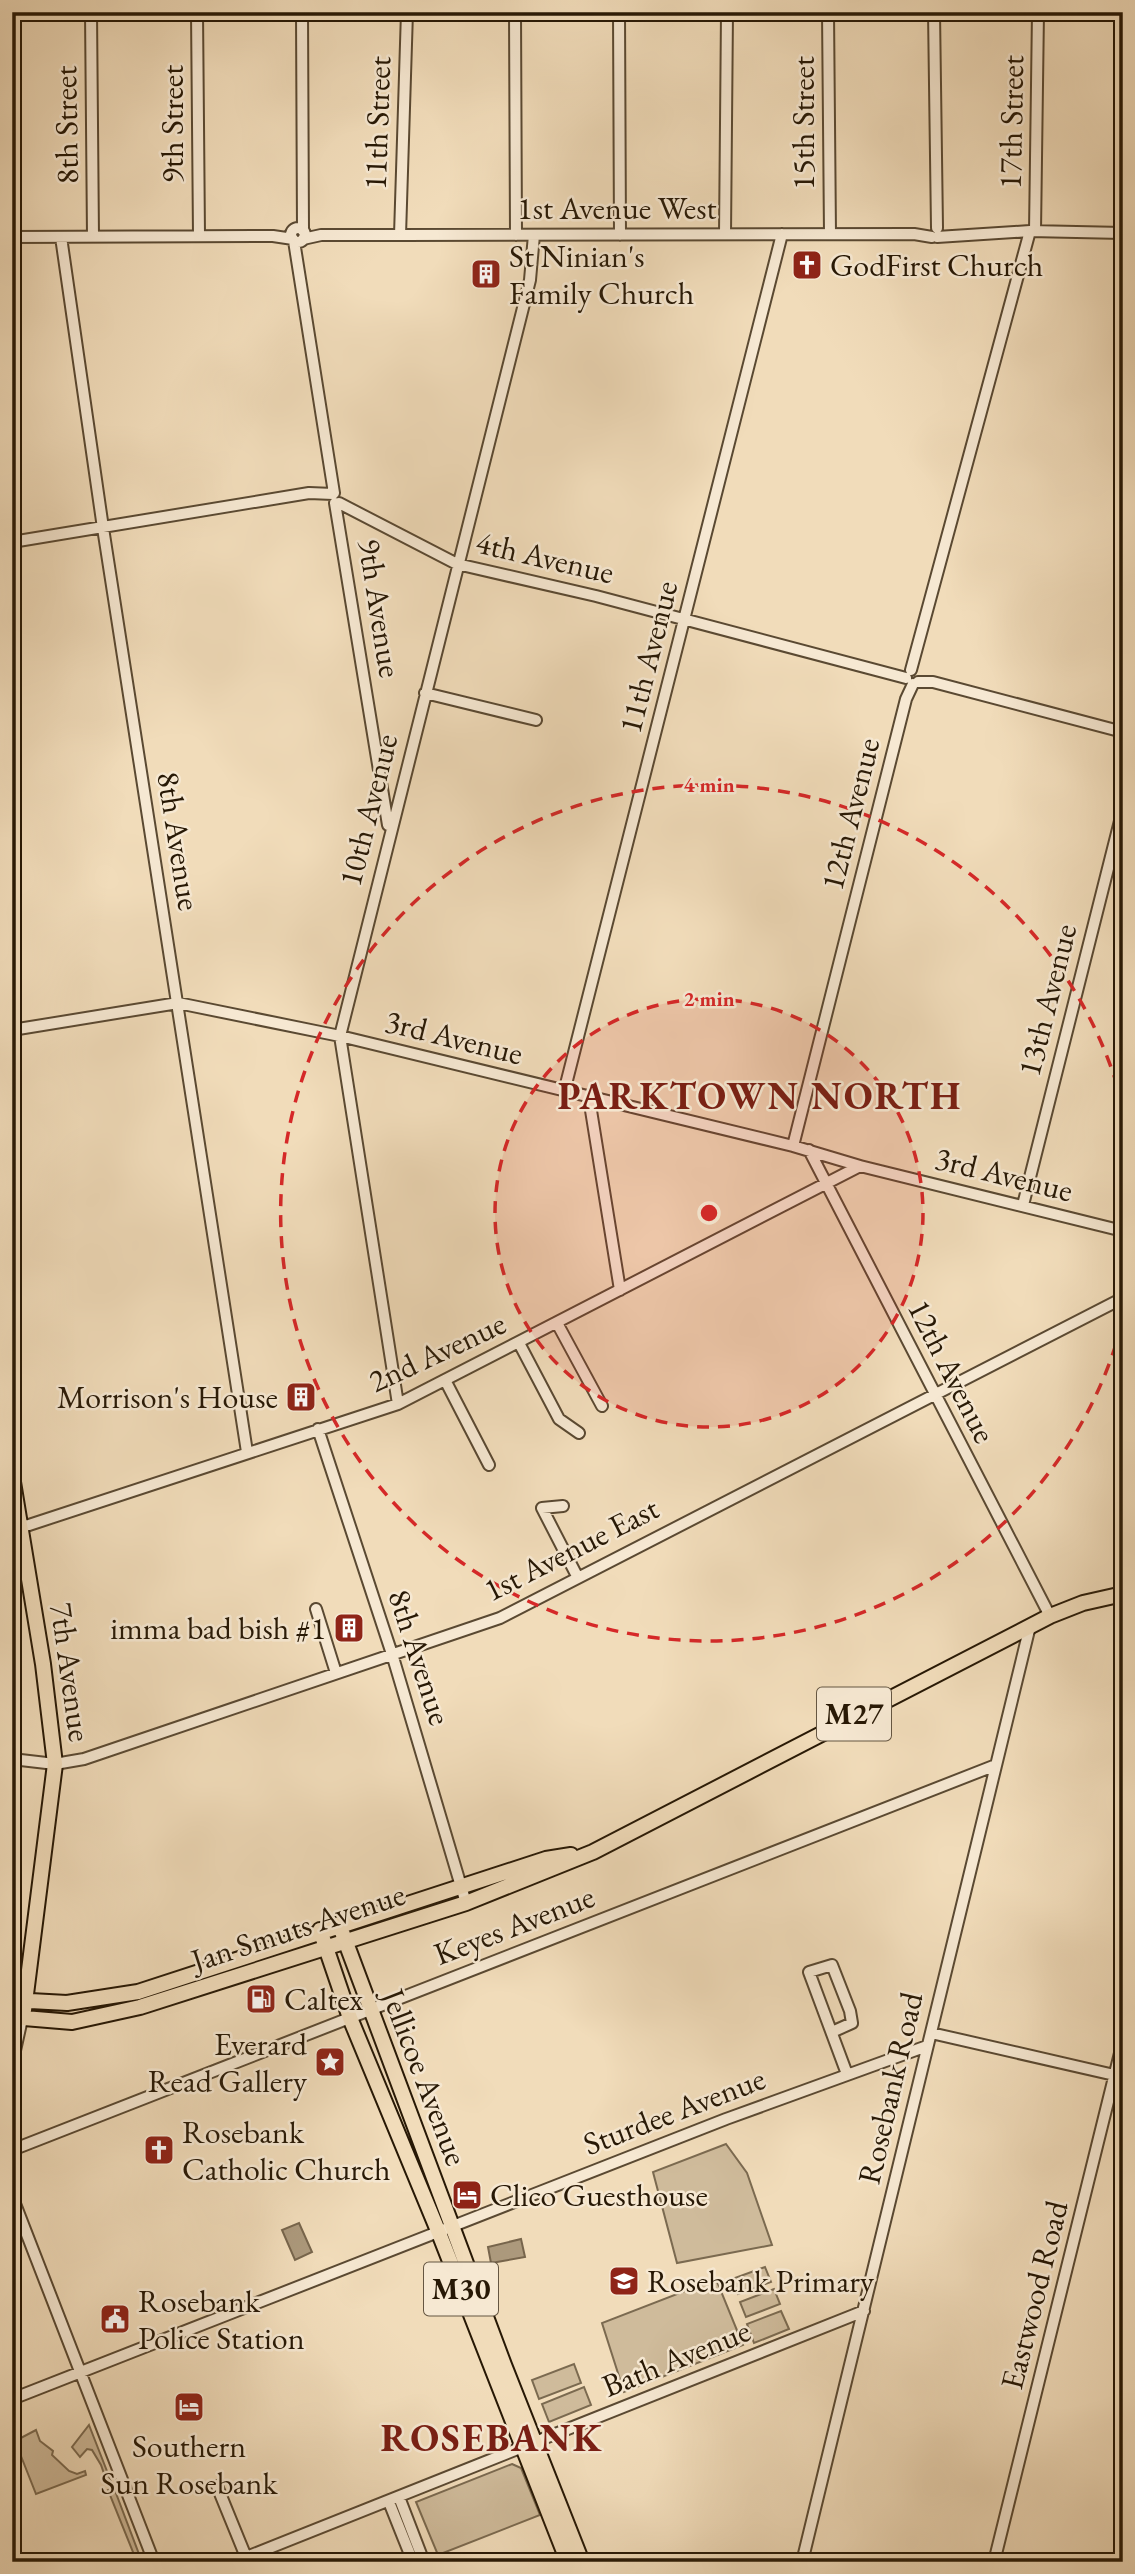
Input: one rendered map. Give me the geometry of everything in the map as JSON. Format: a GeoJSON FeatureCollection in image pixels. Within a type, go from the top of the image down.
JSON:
{"type":"FeatureCollection","features":[{"type":"Feature","properties":{"kind":"main road","name":"7th Avenue"},"geometry":{"type":"LineString","coordinates":[[12,1476],[16,1527],[49,1706],[55,1764],[17,2018]]}},
{"type":"Feature","properties":{"kind":"main road","name":"Jan Smuts Avenue"},"geometry":{"type":"LineString","coordinates":[[17,2018],[72,2022],[140,2007],[343,1940],[466,1903],[593,1852],[1050,1616],[1083,1603],[1123,1594]]}},
{"type":"Feature","properties":{"kind":"main road","name":"Jan Smuts Avenue"},"geometry":{"type":"LineString","coordinates":[[20,2001],[67,2003],[138,1992],[320,1930],[462,1887],[546,1858],[593,1852]]}},
{"type":"Feature","properties":{"kind":"main road","name":"Jellicoe Avenue"},"geometry":{"type":"LineString","coordinates":[[339,1924],[446,2230],[529,2446],[568,2562]]}},
{"type":"Feature","properties":{"kind":"main road","name":"Jellicoe Avenue"},"geometry":{"type":"LineString","coordinates":[[320,1930],[350,2018],[446,2230]]}},
{"type":"Feature","properties":{"kind":"main road","name":"Jellicoe Avenue"},"geometry":{"type":"LineString","coordinates":[[529,2446],[582,2562]]}},
{"type":"Feature","properties":{"kind":"street","name":"8th Street"},"geometry":{"type":"LineString","coordinates":[[91,12],[93,237]]}},
{"type":"Feature","properties":{"kind":"street","name":"9th Street"},"geometry":{"type":"LineString","coordinates":[[197,12],[199,236]]}},
{"type":"Feature","properties":{"kind":"street","name":"9th Avenue"},"geometry":{"type":"LineString","coordinates":[[302,12],[302,205],[298,235],[299,258],[389,831]]}},
{"type":"Feature","properties":{"kind":"street","name":"11th Street"},"geometry":{"type":"LineString","coordinates":[[400,235],[407,12]]}},
{"type":"Feature","properties":{"kind":"street"},"geometry":{"type":"LineString","coordinates":[[515,12],[516,235]]}},
{"type":"Feature","properties":{"kind":"street"},"geometry":{"type":"LineString","coordinates":[[619,12],[620,235]]}},
{"type":"Feature","properties":{"kind":"street"},"geometry":{"type":"LineString","coordinates":[[725,234],[727,12]]}},
{"type":"Feature","properties":{"kind":"street","name":"15th Street"},"geometry":{"type":"LineString","coordinates":[[828,12],[830,234]]}},
{"type":"Feature","properties":{"kind":"street"},"geometry":{"type":"LineString","coordinates":[[934,12],[935,231]]}},
{"type":"Feature","properties":{"kind":"street","name":"17th Street"},"geometry":{"type":"LineString","coordinates":[[1032,231],[1038,12]]}},
{"type":"Feature","properties":{"kind":"street","name":"1st Avenue West"},"geometry":{"type":"LineString","coordinates":[[12,237],[914,234],[935,231],[958,234],[1032,231],[1123,233]]}},
{"type":"Feature","properties":{"kind":"street","name":"12th Avenue"},"geometry":{"type":"LineString","coordinates":[[793,1146],[906,699],[1032,231]]}},
{"type":"Feature","properties":{"kind":"street","name":"11th Avenue"},"geometry":{"type":"LineString","coordinates":[[564,1092],[782,234]]}},
{"type":"Feature","properties":{"kind":"street","name":"10th Avenue"},"geometry":{"type":"LineString","coordinates":[[398,1404],[340,1036],[389,831],[530,280],[534,235]]}},
{"type":"Feature","properties":{"kind":"street","name":"8th Avenue"},"geometry":{"type":"LineString","coordinates":[[61,237],[103,528],[247,1452]]}},
{"type":"Feature","properties":{"kind":"street"},"geometry":{"type":"LineString","coordinates":[[12,542],[320,492],[336,498]]}},
{"type":"Feature","properties":{"kind":"street","name":"4th Avenue"},"geometry":{"type":"LineString","coordinates":[[336,498],[457,564],[894,672],[1123,732]]}},
{"type":"Feature","properties":{"kind":"street"},"geometry":{"type":"LineString","coordinates":[[425,693],[536,720]]}},
{"type":"Feature","properties":{"kind":"street","name":"13th Avenue"},"geometry":{"type":"LineString","coordinates":[[1023,1205],[1123,809]]}},
{"type":"Feature","properties":{"kind":"street","name":"3rd Avenue"},"geometry":{"type":"LineString","coordinates":[[12,1030],[178,1003],[340,1036],[793,1146],[860,1166],[1123,1230]]}},
{"type":"Feature","properties":{"kind":"street"},"geometry":{"type":"LineString","coordinates":[[589,1098],[620,1290]]}},
{"type":"Feature","properties":{"kind":"street","name":"12th Avenue"},"geometry":{"type":"LineString","coordinates":[[808,1150],[1050,1616]]}},
{"type":"Feature","properties":{"kind":"street","name":"2nd Avenue"},"geometry":{"type":"LineString","coordinates":[[16,1527],[398,1404],[860,1166]]}},
{"type":"Feature","properties":{"kind":"street","name":"1st Avenue East"},"geometry":{"type":"LineString","coordinates":[[12,1759],[55,1764],[84,1759],[500,1618],[577,1576],[1123,1298]]}},
{"type":"Feature","properties":{"kind":"street"},"geometry":{"type":"LineString","coordinates":[[557,1323],[602,1406]]}},
{"type":"Feature","properties":{"kind":"street"},"geometry":{"type":"LineString","coordinates":[[519,1343],[559,1419],[579,1433]]}},
{"type":"Feature","properties":{"kind":"street"},"geometry":{"type":"LineString","coordinates":[[445,1380],[489,1465]]}},
{"type":"Feature","properties":{"kind":"street","name":"8th Avenue"},"geometry":{"type":"LineString","coordinates":[[318,1429],[392,1654],[466,1903]]}},
{"type":"Feature","properties":{"kind":"street"},"geometry":{"type":"LineString","coordinates":[[563,1506],[542,1508],[577,1576]]}},
{"type":"Feature","properties":{"kind":"street"},"geometry":{"type":"LineString","coordinates":[[316,1609],[336,1673]]}},
{"type":"Feature","properties":{"kind":"street","name":"Rosebank Road"},"geometry":{"type":"LineString","coordinates":[[802,2562],[1030,1626]]}},
{"type":"Feature","properties":{"kind":"street","name":"Keyes Avenue"},"geometry":{"type":"LineString","coordinates":[[12,2150],[996,1765]]}},
{"type":"Feature","properties":{"kind":"street"},"geometry":{"type":"LineString","coordinates":[[832,2032],[852,2023],[832,1965],[827,1965],[809,1972],[847,2074]]}},
{"type":"Feature","properties":{"kind":"street"},"geometry":{"type":"LineString","coordinates":[[12,2064],[17,2018]]}},
{"type":"Feature","properties":{"kind":"street"},"geometry":{"type":"LineString","coordinates":[[930,2033],[1119,2076]]}},
{"type":"Feature","properties":{"kind":"street","name":"Eastwood Road"},"geometry":{"type":"LineString","coordinates":[[994,2562],[1119,2076],[1123,2041]]}},
{"type":"Feature","properties":{"kind":"street","name":"Sturdee Avenue"},"geometry":{"type":"LineString","coordinates":[[12,2399],[847,2074],[927,2046]]}},
{"type":"Feature","properties":{"kind":"street"},"geometry":{"type":"LineString","coordinates":[[12,2196],[154,2562]]}},
{"type":"Feature","properties":{"kind":"street","name":"Bath Avenue"},"geometry":{"type":"LineString","coordinates":[[234,2562],[864,2312]]}},
{"type":"Feature","properties":{"kind":"street"},"geometry":{"type":"LineString","coordinates":[[218,2486],[246,2557]]}},
{"type":"Feature","properties":{"kind":"street"},"geometry":{"type":"LineString","coordinates":[[393,2499],[413,2562]]}},
{"type":"Feature","properties":{"kind":"street"},"geometry":{"type":"LineString","coordinates":[[393,2499],[424,2562]]}},
{"type":"Feature","properties":{"kind":"shaded area"},"geometry":{"type":"Polygon","coordinates":[[[726,2144],[747,2173],[772,2245],[677,2263],[653,2172],[726,2144]]]}},
{"type":"Feature","properties":{"kind":"shaded area"},"geometry":{"type":"Polygon","coordinates":[[[299,2223],[312,2252],[295,2260],[282,2230],[299,2223]]]}},
{"type":"Feature","properties":{"kind":"shaded area"},"geometry":{"type":"Polygon","coordinates":[[[521,2239],[525,2257],[491,2263],[488,2247],[521,2239]]]}},
{"type":"Feature","properties":{"kind":"shaded area"},"geometry":{"type":"Polygon","coordinates":[[[765,2267],[771,2282],[738,2294],[732,2279],[765,2267]]]}},
{"type":"Feature","properties":{"kind":"shaded area"},"geometry":{"type":"Polygon","coordinates":[[[716,2279],[743,2345],[624,2392],[602,2323],[716,2279]]]}},
{"type":"Feature","properties":{"kind":"shaded area"},"geometry":{"type":"Polygon","coordinates":[[[774,2289],[780,2304],[746,2317],[740,2302],[774,2289]]]}},
{"type":"Feature","properties":{"kind":"shaded area"},"geometry":{"type":"Polygon","coordinates":[[[781,2311],[789,2329],[754,2343],[747,2324],[781,2311]]]}},
{"type":"Feature","properties":{"kind":"shaded area"},"geometry":{"type":"Polygon","coordinates":[[[574,2364],[581,2383],[539,2399],[532,2380],[574,2364]]]}},
{"type":"Feature","properties":{"kind":"shaded area"},"geometry":{"type":"Polygon","coordinates":[[[584,2387],[591,2405],[549,2422],[542,2404],[584,2387]]]}},
{"type":"Feature","properties":{"kind":"shaded area"},"geometry":{"type":"Polygon","coordinates":[[[89,2425],[112,2484],[108,2485],[92,2450],[87,2449],[80,2457],[72,2447],[89,2425]]]}},
{"type":"Feature","properties":{"kind":"shaded area"},"geometry":{"type":"Polygon","coordinates":[[[36,2430],[40,2441],[53,2451],[52,2455],[69,2471],[77,2474],[85,2471],[86,2475],[36,2494],[15,2441],[36,2430]]]}},
{"type":"Feature","properties":{"kind":"shaded area"},"geometry":{"type":"Polygon","coordinates":[[[512,2464],[521,2468],[540,2515],[438,2555],[416,2502],[512,2464]]]}},
{"type":"Feature","properties":{"kind":"shaded area"},"geometry":{"type":"Polygon","coordinates":[[[114,2488],[142,2562],[137,2562],[108,2490],[114,2488]]]}},
{"type":"Feature","properties":{"kind":"place","name":"GodFirst Church"},"geometry":{"type":"Point","coordinates":[807,265]}},
{"type":"Feature","properties":{"kind":"place","name":"St Ninian's Family Church"},"geometry":{"type":"Point","coordinates":[486,274]}},
{"type":"Feature","properties":{"kind":"place","name":"Morrison's House"},"geometry":{"type":"Point","coordinates":[301,1397]}},
{"type":"Feature","properties":{"kind":"place","name":"imma bad bish #1"},"geometry":{"type":"Point","coordinates":[349,1628]}},
{"type":"Feature","properties":{"kind":"place","name":"Caltex"},"geometry":{"type":"Point","coordinates":[261,1999]}},
{"type":"Feature","properties":{"kind":"place","name":"Everard Read Gallery"},"geometry":{"type":"Point","coordinates":[330,2062]}},
{"type":"Feature","properties":{"kind":"place","name":"Rosebank Catholic Church"},"geometry":{"type":"Point","coordinates":[159,2150]}},
{"type":"Feature","properties":{"kind":"place","name":"Clico Guesthouse"},"geometry":{"type":"Point","coordinates":[467,2195]}},
{"type":"Feature","properties":{"kind":"place","name":"Rosebank Primary"},"geometry":{"type":"Point","coordinates":[624,2281]}},
{"type":"Feature","properties":{"kind":"place","name":"Rosebank Police Station"},"geometry":{"type":"Point","coordinates":[115,2319]}},
{"type":"Feature","properties":{"kind":"place","name":"Southern Sun Rosebank"},"geometry":{"type":"Point","coordinates":[189,2407]}},
{"type":"Feature","properties":{"kind":"district","name":"PARKTOWN NORTH"},"geometry":{"type":"Point","coordinates":[760,1096]}},
{"type":"Feature","properties":{"kind":"district","name":"ROSEBANK"},"geometry":{"type":"Point","coordinates":[492,2438]}}]}
